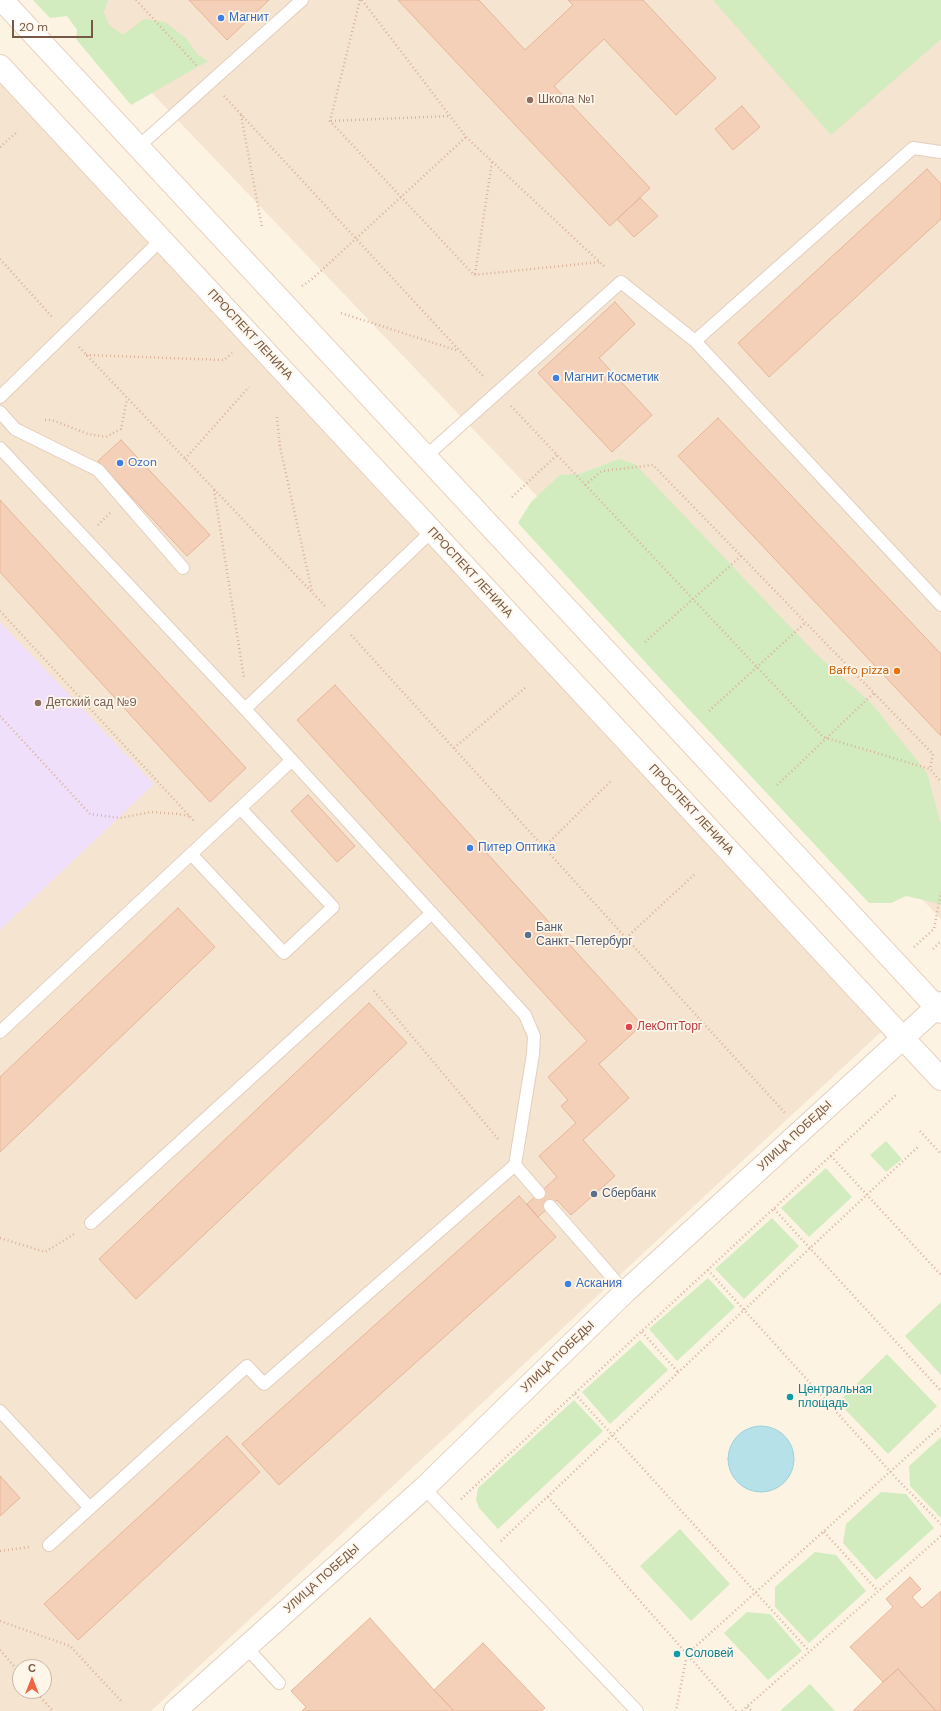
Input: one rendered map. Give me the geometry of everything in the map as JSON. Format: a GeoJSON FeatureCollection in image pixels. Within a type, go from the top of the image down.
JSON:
{"type":"FeatureCollection","features":[{"type":"Feature","properties":{"kind":"main road"},"geometry":{"type":"LineString","coordinates":[[2,0],[425,457],[939,1008]]}},
{"type":"Feature","properties":{"kind":"main road","name":"ПРОСПЕКТ ЛЕНИНА"},"geometry":{"type":"LineString","coordinates":[[0,66],[941,1079]]}},
{"type":"Feature","properties":{"kind":"main road","name":"УЛИЦА ПОБЕДЫ"},"geometry":{"type":"LineString","coordinates":[[175,1711],[424,1488],[625,1292],[801,1130],[903,1038],[939,1008]]}},
{"type":"Feature","properties":{"kind":"lane"},"geometry":{"type":"LineString","coordinates":[[138,147],[302,0]]}},
{"type":"Feature","properties":{"kind":"lane"},"geometry":{"type":"LineString","coordinates":[[695,341],[913,148],[941,152]]}},
{"type":"Feature","properties":{"kind":"lane"},"geometry":{"type":"LineString","coordinates":[[0,397],[161,240]]}},
{"type":"Feature","properties":{"kind":"lane"},"geometry":{"type":"LineString","coordinates":[[425,457],[622,282],[695,341],[941,605]]}},
{"type":"Feature","properties":{"kind":"lane"},"geometry":{"type":"LineString","coordinates":[[3,415],[15,429],[98,470],[183,568]]}},
{"type":"Feature","properties":{"kind":"lane"},"geometry":{"type":"LineString","coordinates":[[0,448],[245,709],[526,1015],[534,1036],[533,1054],[515,1162],[264,1384],[247,1366],[49,1545]]}},
{"type":"Feature","properties":{"kind":"lane"},"geometry":{"type":"LineString","coordinates":[[245,709],[432,531]]}},
{"type":"Feature","properties":{"kind":"lane"},"geometry":{"type":"LineString","coordinates":[[0,1032],[292,760]]}},
{"type":"Feature","properties":{"kind":"lane"},"geometry":{"type":"LineString","coordinates":[[191,854],[284,952],[333,907],[240,808]]}},
{"type":"Feature","properties":{"kind":"lane"},"geometry":{"type":"LineString","coordinates":[[91,1223],[432,913]]}},
{"type":"Feature","properties":{"kind":"lane"},"geometry":{"type":"LineString","coordinates":[[515,1162],[539,1193]]}},
{"type":"Feature","properties":{"kind":"lane"},"geometry":{"type":"LineString","coordinates":[[550,1206],[625,1292]]}},
{"type":"Feature","properties":{"kind":"lane"},"geometry":{"type":"LineString","coordinates":[[0,1411],[90,1508]]}},
{"type":"Feature","properties":{"kind":"lane"},"geometry":{"type":"LineString","coordinates":[[424,1488],[638,1711]]}},
{"type":"Feature","properties":{"kind":"lane"},"geometry":{"type":"LineString","coordinates":[[246,1647],[279,1683]]}},
{"type":"Feature","properties":{"kind":"path"},"geometry":{"type":"LineString","coordinates":[[136,0],[498,392],[823,737],[930,769],[941,782]]}},
{"type":"Feature","properties":{"kind":"path"},"geometry":{"type":"LineString","coordinates":[[361,0],[466,137],[622,282]]}},
{"type":"Feature","properties":{"kind":"path"},"geometry":{"type":"LineString","coordinates":[[330,121],[361,0]]}},
{"type":"Feature","properties":{"kind":"path"},"geometry":{"type":"LineString","coordinates":[[242,115],[262,227]]}},
{"type":"Feature","properties":{"kind":"path"},"geometry":{"type":"LineString","coordinates":[[330,121],[450,116]]}},
{"type":"Feature","properties":{"kind":"path"},"geometry":{"type":"LineString","coordinates":[[330,121],[474,275]]}},
{"type":"Feature","properties":{"kind":"path"},"geometry":{"type":"LineString","coordinates":[[0,147],[16,133]]}},
{"type":"Feature","properties":{"kind":"path"},"geometry":{"type":"LineString","coordinates":[[298,290],[356,239],[466,137]]}},
{"type":"Feature","properties":{"kind":"path"},"geometry":{"type":"LineString","coordinates":[[474,275],[492,162]]}},
{"type":"Feature","properties":{"kind":"path"},"geometry":{"type":"LineString","coordinates":[[0,259],[85,354],[312,592],[801,1130]]}},
{"type":"Feature","properties":{"kind":"path"},"geometry":{"type":"LineString","coordinates":[[474,275],[600,262]]}},
{"type":"Feature","properties":{"kind":"path"},"geometry":{"type":"LineString","coordinates":[[341,313],[460,351]]}},
{"type":"Feature","properties":{"kind":"path"},"geometry":{"type":"LineString","coordinates":[[85,354],[224,360]]}},
{"type":"Feature","properties":{"kind":"path"},"geometry":{"type":"LineString","coordinates":[[185,459],[249,387]]}},
{"type":"Feature","properties":{"kind":"path"},"geometry":{"type":"LineString","coordinates":[[3,415],[52,420],[88,434],[106,437],[121,429],[128,398]]}},
{"type":"Feature","properties":{"kind":"path"},"geometry":{"type":"LineString","coordinates":[[277,417],[280,447],[312,592]]}},
{"type":"Feature","properties":{"kind":"path"},"geometry":{"type":"LineString","coordinates":[[512,497],[557,455]]}},
{"type":"Feature","properties":{"kind":"path"},"geometry":{"type":"LineString","coordinates":[[585,485],[602,471],[653,465],[933,754],[930,769]]}},
{"type":"Feature","properties":{"kind":"path"},"geometry":{"type":"LineString","coordinates":[[214,489],[244,678],[245,709]]}},
{"type":"Feature","properties":{"kind":"path"},"geometry":{"type":"LineString","coordinates":[[85,539],[123,499]]}},
{"type":"Feature","properties":{"kind":"path"},"geometry":{"type":"LineString","coordinates":[[645,642],[741,556]]}},
{"type":"Feature","properties":{"kind":"path"},"geometry":{"type":"LineString","coordinates":[[0,611],[209,837]]}},
{"type":"Feature","properties":{"kind":"path"},"geometry":{"type":"LineString","coordinates":[[708,710],[805,623]]}},
{"type":"Feature","properties":{"kind":"path"},"geometry":{"type":"LineString","coordinates":[[454,748],[526,688]]}},
{"type":"Feature","properties":{"kind":"path"},"geometry":{"type":"LineString","coordinates":[[777,785],[874,694]]}},
{"type":"Feature","properties":{"kind":"path"},"geometry":{"type":"LineString","coordinates":[[0,716],[90,814],[120,818],[151,812],[179,814],[191,817]]}},
{"type":"Feature","properties":{"kind":"path"},"geometry":{"type":"LineString","coordinates":[[544,847],[611,781]]}},
{"type":"Feature","properties":{"kind":"path"},"geometry":{"type":"LineString","coordinates":[[626,938],[696,874]]}},
{"type":"Feature","properties":{"kind":"path"},"geometry":{"type":"LineString","coordinates":[[909,951],[934,929],[941,892]]}},
{"type":"Feature","properties":{"kind":"path"},"geometry":{"type":"LineString","coordinates":[[933,949],[941,941]]}},
{"type":"Feature","properties":{"kind":"path"},"geometry":{"type":"LineString","coordinates":[[362,976],[515,1162]]}},
{"type":"Feature","properties":{"kind":"path"},"geometry":{"type":"LineString","coordinates":[[448,1512],[896,1095]]}},
{"type":"Feature","properties":{"kind":"path"},"geometry":{"type":"LineString","coordinates":[[920,1131],[941,1154]]}},
{"type":"Feature","properties":{"kind":"path"},"geometry":{"type":"LineString","coordinates":[[488,1554],[866,1194],[919,1146]]}},
{"type":"Feature","properties":{"kind":"path"},"geometry":{"type":"LineString","coordinates":[[831,1156],[941,1275]]}},
{"type":"Feature","properties":{"kind":"path"},"geometry":{"type":"LineString","coordinates":[[774,1209],[941,1391]]}},
{"type":"Feature","properties":{"kind":"path"},"geometry":{"type":"LineString","coordinates":[[0,1238],[45,1252],[91,1223]]}},
{"type":"Feature","properties":{"kind":"path"},"geometry":{"type":"LineString","coordinates":[[708,1270],[891,1472],[941,1524]]}},
{"type":"Feature","properties":{"kind":"path"},"geometry":{"type":"LineString","coordinates":[[642,1332],[678,1372]]}},
{"type":"Feature","properties":{"kind":"path"},"geometry":{"type":"LineString","coordinates":[[575,1394],[809,1652]]}},
{"type":"Feature","properties":{"kind":"path"},"geometry":{"type":"LineString","coordinates":[[676,1711],[687,1654],[941,1426]]}},
{"type":"Feature","properties":{"kind":"path"},"geometry":{"type":"LineString","coordinates":[[548,1497],[736,1711]]}},
{"type":"Feature","properties":{"kind":"path"},"geometry":{"type":"LineString","coordinates":[[824,1532],[878,1591]]}},
{"type":"Feature","properties":{"kind":"path"},"geometry":{"type":"LineString","coordinates":[[742,1711],[941,1536]]}},
{"type":"Feature","properties":{"kind":"path"},"geometry":{"type":"LineString","coordinates":[[0,1551],[49,1545]]}},
{"type":"Feature","properties":{"kind":"path"},"geometry":{"type":"LineString","coordinates":[[0,1621],[70,1646],[123,1703]]}},
{"type":"Feature","properties":{"kind":"path"},"geometry":{"type":"LineString","coordinates":[[0,1650],[12,1664]]}},
{"type":"Feature","properties":{"kind":"path"},"geometry":{"type":"LineString","coordinates":[[43,1699],[53,1711]]}},
{"type":"Feature","properties":{"kind":"path"},"geometry":{"type":"LineString","coordinates":[[747,1707],[752,1711]]}},
{"type":"Feature","properties":{"kind":"shaded area"},"geometry":{"type":"Polygon","coordinates":[[[63,0],[941,0],[941,919],[63,0]]]}},
{"type":"Feature","properties":{"kind":"shaded area"},"geometry":{"type":"Polygon","coordinates":[[[0,77],[881,1032],[151,1711],[0,1711],[0,77]]]}},
{"type":"Feature","properties":{"kind":"shaded area","name":"Детский сад №9"},"geometry":{"type":"Polygon","coordinates":[[[0,622],[154,784],[0,930],[0,622]]]}},
{"type":"Feature","properties":{"kind":"green space"},"geometry":{"type":"Polygon","coordinates":[[[33,0],[108,0],[104,12],[109,25],[123,35],[144,19],[165,22],[187,39],[197,54],[208,61],[131,105],[76,39],[77,30],[67,16],[50,18],[33,0]]]}},
{"type":"Feature","properties":{"kind":"green space"},"geometry":{"type":"Polygon","coordinates":[[[713,0],[941,0],[941,39],[831,135],[713,0]]]}},
{"type":"Feature","properties":{"kind":"green space"},"geometry":{"type":"Polygon","coordinates":[[[619,459],[635,464],[816,654],[872,704],[927,773],[941,824],[941,904],[906,896],[891,903],[869,903],[518,523],[531,502],[560,475],[579,474],[619,459]]]}},
{"type":"Feature","properties":{"kind":"green space"},"geometry":{"type":"Polygon","coordinates":[[[886,1141],[902,1159],[886,1172],[870,1155],[886,1141]]]}},
{"type":"Feature","properties":{"kind":"green space"},"geometry":{"type":"Polygon","coordinates":[[[826,1168],[852,1197],[809,1237],[781,1208],[826,1168]]]}},
{"type":"Feature","properties":{"kind":"green space"},"geometry":{"type":"Polygon","coordinates":[[[772,1218],[799,1246],[744,1299],[715,1269],[772,1218]]]}},
{"type":"Feature","properties":{"kind":"green space"},"geometry":{"type":"Polygon","coordinates":[[[708,1278],[735,1307],[677,1361],[649,1329],[708,1278]]]}},
{"type":"Feature","properties":{"kind":"green space"},"geometry":{"type":"Polygon","coordinates":[[[941,1302],[941,1375],[905,1336],[941,1302]]]}},
{"type":"Feature","properties":{"kind":"green space"},"geometry":{"type":"Polygon","coordinates":[[[640,1340],[668,1370],[610,1424],[582,1392],[640,1340]]]}},
{"type":"Feature","properties":{"kind":"green space"},"geometry":{"type":"Polygon","coordinates":[[[887,1354],[937,1406],[888,1454],[838,1402],[887,1354]]]}},
{"type":"Feature","properties":{"kind":"green space"},"geometry":{"type":"Polygon","coordinates":[[[574,1400],[603,1431],[498,1529],[479,1508],[476,1500],[478,1488],[574,1400]]]}},
{"type":"Feature","properties":{"kind":"green space"},"geometry":{"type":"Polygon","coordinates":[[[941,1437],[941,1518],[910,1486],[909,1466],[941,1437]]]}},
{"type":"Feature","properties":{"kind":"green space"},"geometry":{"type":"Polygon","coordinates":[[[881,1492],[906,1494],[934,1528],[876,1580],[843,1543],[846,1524],[881,1492]]]}},
{"type":"Feature","properties":{"kind":"green space"},"geometry":{"type":"Polygon","coordinates":[[[680,1529],[730,1584],[691,1621],[640,1566],[680,1529]]]}},
{"type":"Feature","properties":{"kind":"green space"},"geometry":{"type":"Polygon","coordinates":[[[815,1552],[836,1555],[866,1591],[809,1643],[775,1607],[775,1587],[815,1552]]]}},
{"type":"Feature","properties":{"kind":"green space"},"geometry":{"type":"Polygon","coordinates":[[[747,1612],[770,1614],[802,1651],[768,1680],[724,1633],[747,1612]]]}},
{"type":"Feature","properties":{"kind":"green space"},"geometry":{"type":"Polygon","coordinates":[[[810,1684],[835,1711],[780,1711],[810,1684]]]}},
{"type":"Feature","properties":{"kind":"water"},"geometry":{"type":"Polygon","coordinates":[[[754,1426],[768,1426],[780,1431],[789,1440],[794,1452],[792,1472],[785,1483],[768,1492],[754,1492],[742,1487],[733,1478],[728,1466],[728,1452],[733,1440],[742,1431],[754,1426]]]}},
{"type":"Feature","properties":{"kind":"building"},"geometry":{"type":"Polygon","coordinates":[[[189,0],[269,0],[227,40],[189,0]]]}},
{"type":"Feature","properties":{"kind":"building","name":"Школа №1"},"geometry":{"type":"Polygon","coordinates":[[[398,0],[479,0],[525,50],[573,5],[568,0],[643,0],[716,78],[676,115],[604,39],[554,86],[650,188],[610,226],[398,0]]]}},
{"type":"Feature","properties":{"kind":"building"},"geometry":{"type":"Polygon","coordinates":[[[742,106],[760,127],[733,150],[715,129],[742,106]]]}},
{"type":"Feature","properties":{"kind":"building"},"geometry":{"type":"Polygon","coordinates":[[[927,169],[941,184],[941,219],[769,377],[738,343],[927,169]]]}},
{"type":"Feature","properties":{"kind":"building"},"geometry":{"type":"Polygon","coordinates":[[[640,198],[658,216],[634,237],[617,219],[640,198]]]}},
{"type":"Feature","properties":{"kind":"building"},"geometry":{"type":"Polygon","coordinates":[[[615,302],[635,324],[599,358],[652,415],[612,452],[538,373],[615,302]]]}},
{"type":"Feature","properties":{"kind":"building"},"geometry":{"type":"Polygon","coordinates":[[[718,418],[941,654],[941,736],[678,456],[718,418]]]}},
{"type":"Feature","properties":{"kind":"building"},"geometry":{"type":"Polygon","coordinates":[[[121,440],[210,535],[187,556],[98,461],[121,440]]]}},
{"type":"Feature","properties":{"kind":"building"},"geometry":{"type":"Polygon","coordinates":[[[0,500],[246,768],[210,802],[0,572],[0,500]]]}},
{"type":"Feature","properties":{"kind":"building"},"geometry":{"type":"Polygon","coordinates":[[[335,685],[642,1025],[599,1064],[629,1098],[583,1140],[615,1176],[571,1215],[557,1200],[538,1217],[527,1204],[557,1177],[539,1156],[576,1123],[561,1106],[568,1100],[548,1077],[587,1041],[297,720],[335,685]]]}},
{"type":"Feature","properties":{"kind":"building"},"geometry":{"type":"Polygon","coordinates":[[[308,795],[355,846],[337,862],[291,811],[308,795]]]}},
{"type":"Feature","properties":{"kind":"building"},"geometry":{"type":"Polygon","coordinates":[[[178,908],[215,947],[0,1152],[0,1077],[178,908]]]}},
{"type":"Feature","properties":{"kind":"building"},"geometry":{"type":"Polygon","coordinates":[[[369,1003],[407,1043],[136,1299],[99,1259],[369,1003]]]}},
{"type":"Feature","properties":{"kind":"building"},"geometry":{"type":"Polygon","coordinates":[[[519,1196],[556,1237],[279,1485],[242,1444],[519,1196]]]}},
{"type":"Feature","properties":{"kind":"building"},"geometry":{"type":"Polygon","coordinates":[[[227,1436],[260,1472],[78,1640],[44,1604],[227,1436]]]}},
{"type":"Feature","properties":{"kind":"building"},"geometry":{"type":"Polygon","coordinates":[[[0,1476],[20,1498],[0,1516],[0,1476]]]}},
{"type":"Feature","properties":{"kind":"building"},"geometry":{"type":"Polygon","coordinates":[[[910,1577],[921,1589],[912,1597],[922,1608],[941,1591],[941,1711],[936,1711],[898,1669],[883,1682],[850,1647],[893,1607],[886,1599],[910,1577]]]}},
{"type":"Feature","properties":{"kind":"building"},"geometry":{"type":"Polygon","coordinates":[[[370,1618],[454,1711],[302,1711],[306,1707],[291,1691],[370,1618]]]}},
{"type":"Feature","properties":{"kind":"building"},"geometry":{"type":"Polygon","coordinates":[[[483,1643],[545,1708],[541,1711],[454,1711],[434,1690],[483,1643]]]}},
{"type":"Feature","properties":{"kind":"building"},"geometry":{"type":"Polygon","coordinates":[[[898,1669],[936,1711],[853,1711],[883,1682],[898,1669]]]}},
{"type":"Feature","properties":{"kind":"place","name":"Магнит"},"geometry":{"type":"Point","coordinates":[221,18]}},
{"type":"Feature","properties":{"kind":"place","name":"Школа №1"},"geometry":{"type":"Point","coordinates":[530,100]}},
{"type":"Feature","properties":{"kind":"place","name":"Магнит Косметик"},"geometry":{"type":"Point","coordinates":[556,378]}},
{"type":"Feature","properties":{"kind":"place","name":"Ozon"},"geometry":{"type":"Point","coordinates":[120,463]}},
{"type":"Feature","properties":{"kind":"place","name":"Baffo pizza"},"geometry":{"type":"Point","coordinates":[897,671]}},
{"type":"Feature","properties":{"kind":"place","name":"Детский сад №9"},"geometry":{"type":"Point","coordinates":[38,703]}},
{"type":"Feature","properties":{"kind":"place","name":"Питер Оптика"},"geometry":{"type":"Point","coordinates":[470,848]}},
{"type":"Feature","properties":{"kind":"place","name":"Банк Санкт-Петербург"},"geometry":{"type":"Point","coordinates":[528,935]}},
{"type":"Feature","properties":{"kind":"place","name":"ЛекОптТорг"},"geometry":{"type":"Point","coordinates":[629,1027]}},
{"type":"Feature","properties":{"kind":"place","name":"Сбербанк"},"geometry":{"type":"Point","coordinates":[594,1194]}},
{"type":"Feature","properties":{"kind":"place","name":"Аскания"},"geometry":{"type":"Point","coordinates":[568,1284]}},
{"type":"Feature","properties":{"kind":"place","name":"Центральная площадь"},"geometry":{"type":"Point","coordinates":[790,1397]}},
{"type":"Feature","properties":{"kind":"place","name":"Соловей"},"geometry":{"type":"Point","coordinates":[677,1654]}}]}
